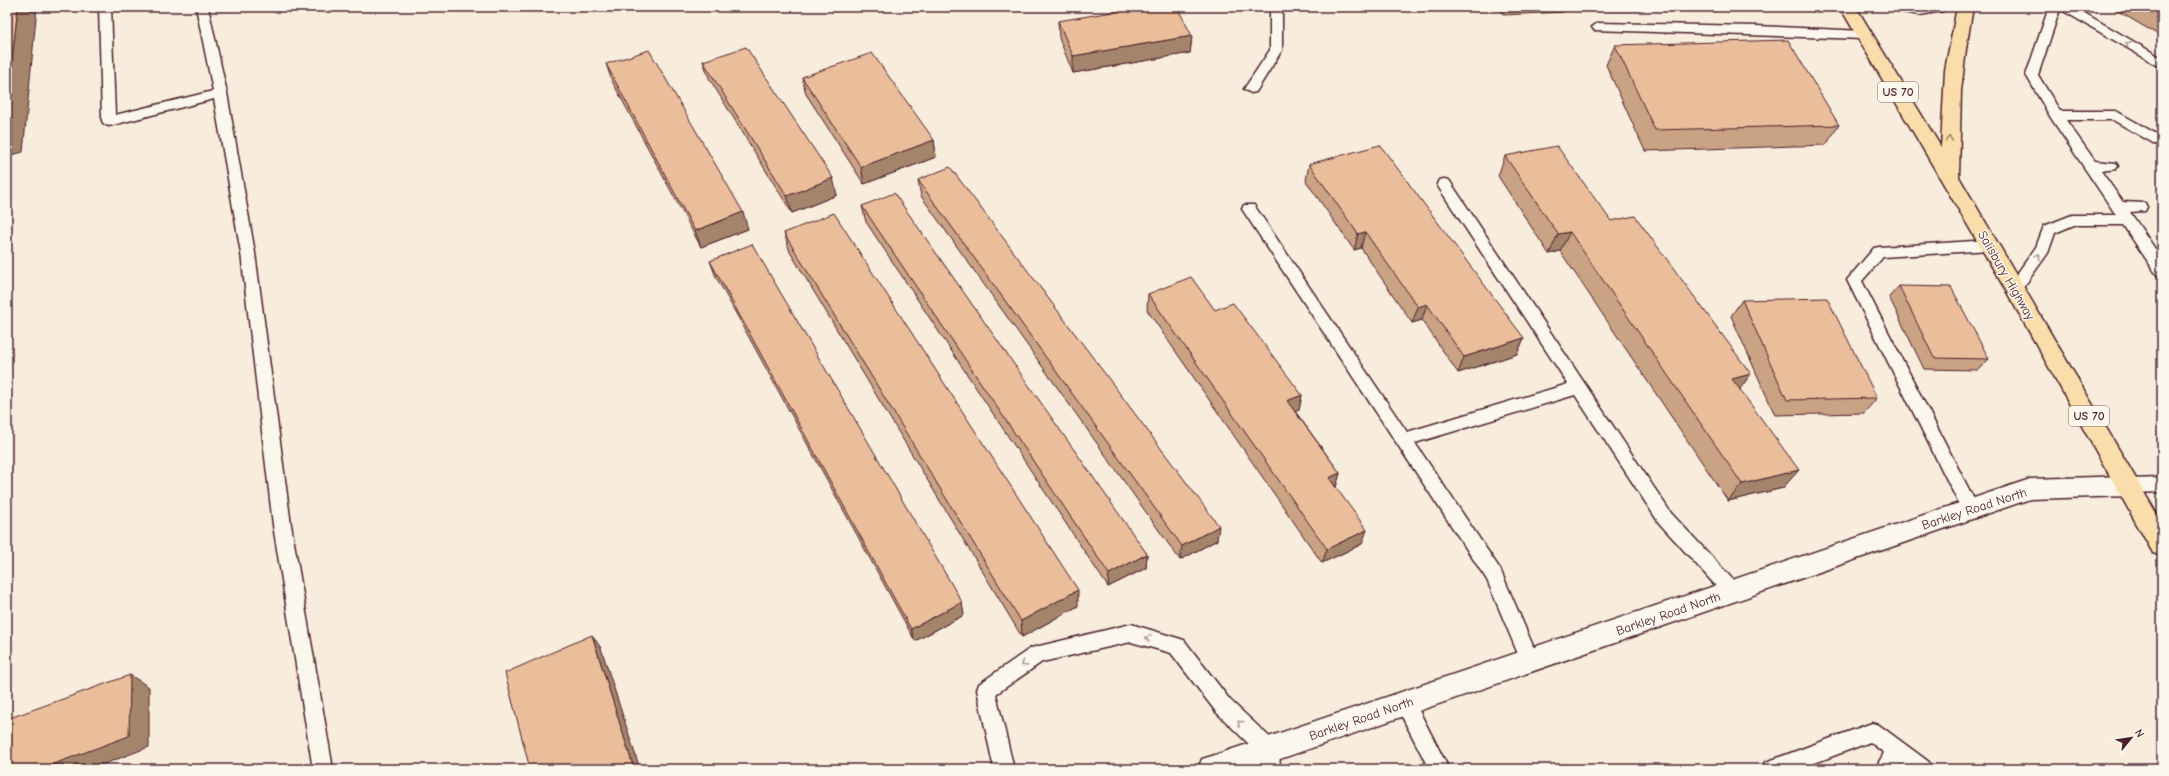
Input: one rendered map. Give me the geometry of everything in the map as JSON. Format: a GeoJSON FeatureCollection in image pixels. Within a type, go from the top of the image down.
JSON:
{"type":"FeatureCollection","features":[{"type":"Feature","properties":{"kind":"highway","name":"Salisbury Highway"},"geometry":{"type":"LineString","coordinates":[[1848,7],[1990,245],[2162,545]]}},
{"type":"Feature","properties":{"kind":"highway"},"geometry":{"type":"LineString","coordinates":[[1950,178],[1949,128],[1952,86],[1959,32],[1965,7]]}},
{"type":"Feature","properties":{"kind":"street"},"geometry":{"type":"LineString","coordinates":[[1904,7],[1920,10],[1937,7]]}},
{"type":"Feature","properties":{"kind":"street","name":"Barkley Road North"},"geometry":{"type":"LineString","coordinates":[[1212,769],[1270,759],[1405,703],[2030,489],[2129,486]]}},
{"type":"Feature","properties":{"kind":"lane"},"geometry":{"type":"LineString","coordinates":[[105,7],[109,121],[220,92]]}},
{"type":"Feature","properties":{"kind":"lane"},"geometry":{"type":"LineString","coordinates":[[202,7],[220,92],[248,253],[282,525],[323,769]]}},
{"type":"Feature","properties":{"kind":"lane"},"geometry":{"type":"LineString","coordinates":[[1251,90],[1276,50],[1276,7]]}},
{"type":"Feature","properties":{"kind":"lane"},"geometry":{"type":"LineString","coordinates":[[2056,7],[2032,75],[2056,115],[2162,271]]}},
{"type":"Feature","properties":{"kind":"lane"},"geometry":{"type":"LineString","coordinates":[[2065,7],[2162,64]]}},
{"type":"Feature","properties":{"kind":"lane"},"geometry":{"type":"LineString","coordinates":[[1598,27],[1756,30],[1864,36]]}},
{"type":"Feature","properties":{"kind":"lane"},"geometry":{"type":"LineString","coordinates":[[2056,115],[2116,116],[2162,142]]}},
{"type":"Feature","properties":{"kind":"lane"},"geometry":{"type":"LineString","coordinates":[[2091,166],[2112,166]]}},
{"type":"Feature","properties":{"kind":"lane"},"geometry":{"type":"LineString","coordinates":[[1444,184],[1664,518],[1732,591]]}},
{"type":"Feature","properties":{"kind":"lane"},"geometry":{"type":"LineString","coordinates":[[2118,207],[2140,207]]}},
{"type":"Feature","properties":{"kind":"lane"},"geometry":{"type":"LineString","coordinates":[[1249,209],[1494,575],[1530,660]]}},
{"type":"Feature","properties":{"kind":"lane"},"geometry":{"type":"LineString","coordinates":[[2015,288],[2043,249],[2049,230],[2072,220],[2127,220]]}},
{"type":"Feature","properties":{"kind":"lane"},"geometry":{"type":"LineString","coordinates":[[1970,509],[1854,280],[1879,252],[1990,245]]}},
{"type":"Feature","properties":{"kind":"lane"},"geometry":{"type":"LineString","coordinates":[[2147,249],[2162,249]]}},
{"type":"Feature","properties":{"kind":"lane"},"geometry":{"type":"LineString","coordinates":[[1404,440],[1579,387]]}},
{"type":"Feature","properties":{"kind":"lane"},"geometry":{"type":"LineString","coordinates":[[2129,486],[2162,485]]}},
{"type":"Feature","properties":{"kind":"lane"},"geometry":{"type":"LineString","coordinates":[[1004,769],[986,690],[1038,654],[1131,634],[1178,646],[1223,706],[1270,759]]}},
{"type":"Feature","properties":{"kind":"lane"},"geometry":{"type":"LineString","coordinates":[[1405,703],[1439,769]]}},
{"type":"Feature","properties":{"kind":"lane"},"geometry":{"type":"LineString","coordinates":[[1773,769],[1872,732],[1922,769]]}},
{"type":"Feature","properties":{"kind":"lane"},"geometry":{"type":"LineString","coordinates":[[1885,769],[1897,751]]}},
{"type":"Feature","properties":{"kind":"building"},"geometry":{"type":"Polygon","coordinates":[[[7,7],[18,7],[7,103],[7,7]]]}},
{"type":"Feature","properties":{"kind":"building"},"geometry":{"type":"Polygon","coordinates":[[[1143,7],[1177,7],[1192,36],[1073,56],[1058,21],[1143,7]]]}},
{"type":"Feature","properties":{"kind":"building"},"geometry":{"type":"Polygon","coordinates":[[[2154,7],[2162,7],[2162,11],[2154,7]]]}},
{"type":"Feature","properties":{"kind":"building"},"geometry":{"type":"Polygon","coordinates":[[[1788,40],[1839,125],[1655,130],[1615,45],[1788,40]]]}},
{"type":"Feature","properties":{"kind":"building"},"geometry":{"type":"Polygon","coordinates":[[[746,47],[833,178],[787,196],[703,61],[746,47]]]}},
{"type":"Feature","properties":{"kind":"building"},"geometry":{"type":"Polygon","coordinates":[[[649,50],[743,212],[695,231],[606,64],[649,50]]]}},
{"type":"Feature","properties":{"kind":"building"},"geometry":{"type":"Polygon","coordinates":[[[872,53],[934,140],[861,167],[802,77],[872,53]]]}},
{"type":"Feature","properties":{"kind":"building"},"geometry":{"type":"Polygon","coordinates":[[[1380,145],[1524,338],[1464,357],[1427,304],[1418,307],[1365,232],[1358,234],[1309,164],[1380,145]]]}},
{"type":"Feature","properties":{"kind":"building"},"geometry":{"type":"Polygon","coordinates":[[[1557,146],[1611,221],[1635,216],[1751,374],[1732,379],[1799,470],[1742,484],[1570,232],[1558,234],[1505,156],[1557,146]]]}},
{"type":"Feature","properties":{"kind":"building"},"geometry":{"type":"Polygon","coordinates":[[[950,167],[1219,526],[1182,546],[918,180],[950,167]]]}},
{"type":"Feature","properties":{"kind":"building"},"geometry":{"type":"Polygon","coordinates":[[[894,193],[1147,554],[1109,574],[862,206],[894,193]]]}},
{"type":"Feature","properties":{"kind":"building"},"geometry":{"type":"Polygon","coordinates":[[[834,213],[1078,590],[1021,621],[784,233],[834,213]]]}},
{"type":"Feature","properties":{"kind":"building"},"geometry":{"type":"Polygon","coordinates":[[[752,244],[962,602],[911,629],[710,261],[752,244]]]}},
{"type":"Feature","properties":{"kind":"building"},"geometry":{"type":"Polygon","coordinates":[[[1191,277],[1215,310],[1233,303],[1302,395],[1287,401],[1340,473],[1329,478],[1367,530],[1327,549],[1148,294],[1191,277]]]}},
{"type":"Feature","properties":{"kind":"building"},"geometry":{"type":"Polygon","coordinates":[[[1899,286],[1951,287],[1989,359],[1934,358],[1899,286]]]}},
{"type":"Feature","properties":{"kind":"building"},"geometry":{"type":"Polygon","coordinates":[[[1827,298],[1877,398],[1787,400],[1742,300],[1827,298]]]}},
{"type":"Feature","properties":{"kind":"building"},"geometry":{"type":"Polygon","coordinates":[[[592,635],[634,769],[530,769],[505,673],[592,635]]]}},
{"type":"Feature","properties":{"kind":"building"},"geometry":{"type":"Polygon","coordinates":[[[130,675],[129,736],[40,769],[7,769],[7,719],[130,675]]]}}]}
